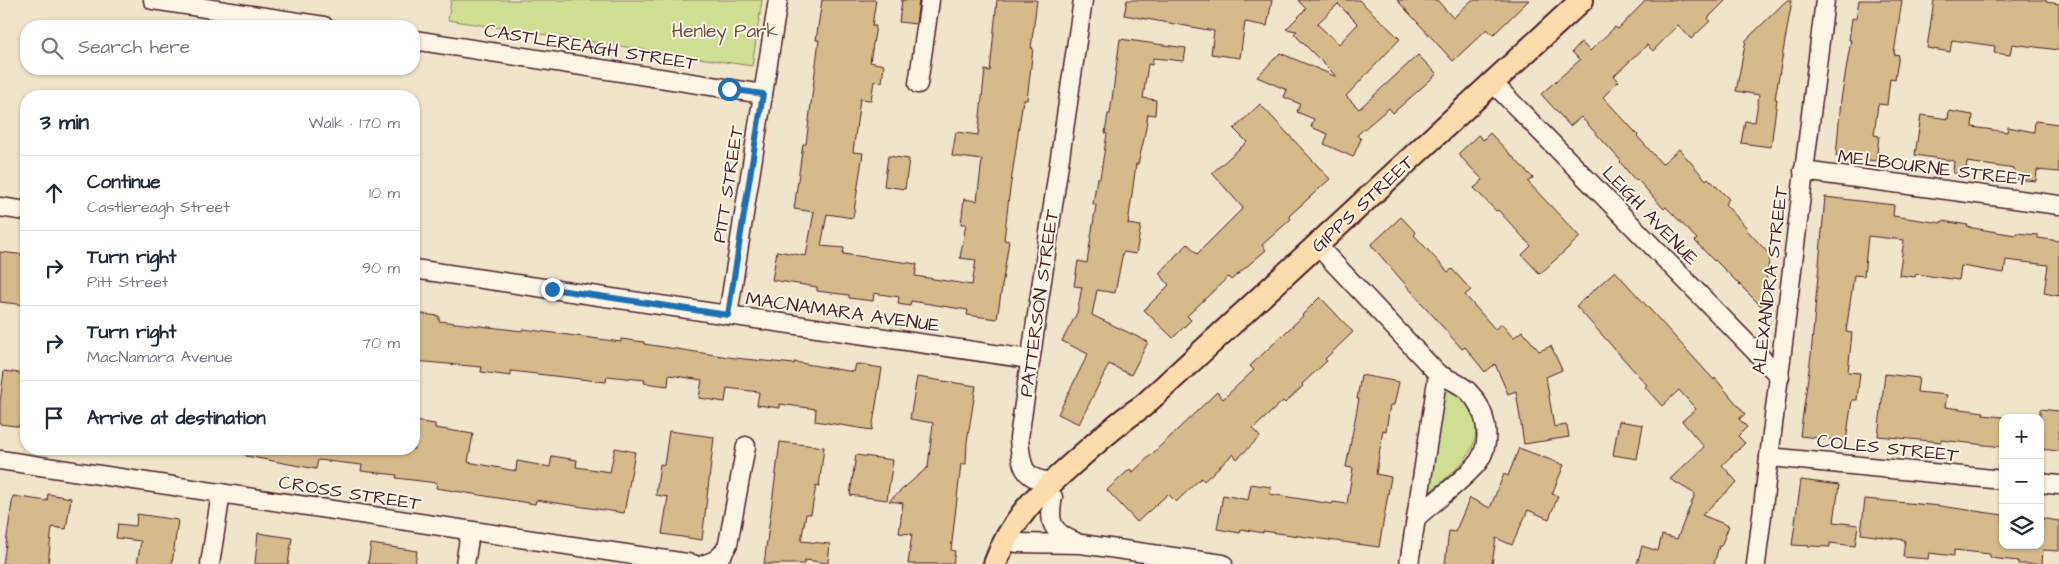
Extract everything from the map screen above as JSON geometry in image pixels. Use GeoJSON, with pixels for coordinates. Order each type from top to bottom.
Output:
{"type":"FeatureCollection","features":[{"type":"Feature","properties":{"kind":"main road","name":"GIPPS STREET"},"geometry":{"type":"LineString","coordinates":[[1053,489],[1128,426],[1143,406],[1582,0]]}},
{"type":"Feature","properties":{"kind":"main road"},"geometry":{"type":"LineString","coordinates":[[1007,564],[1016,543],[1027,525],[1053,489]]}},
{"type":"Feature","properties":{"kind":"main road"},"geometry":{"type":"LineString","coordinates":[[995,564],[1004,540],[1018,517],[1053,489]]}},
{"type":"Feature","properties":{"kind":"street"},"geometry":{"type":"LineString","coordinates":[[153,0],[285,20]]}},
{"type":"Feature","properties":{"kind":"street","name":"PITT STREET"},"geometry":{"type":"LineString","coordinates":[[728,315],[778,0]]}},
{"type":"Feature","properties":{"kind":"street"},"geometry":{"type":"LineString","coordinates":[[918,84],[930,0]]}},
{"type":"Feature","properties":{"kind":"street","name":"PATTERSON STREET"},"geometry":{"type":"LineString","coordinates":[[1053,489],[1033,479],[1027,473],[1022,465],[1018,438],[1083,0]]}},
{"type":"Feature","properties":{"kind":"street","name":"ALEXANDRA STREET"},"geometry":{"type":"LineString","coordinates":[[1756,564],[1825,0]]}},
{"type":"Feature","properties":{"kind":"street","name":"CASTLEREAGH STREET"},"geometry":{"type":"LineString","coordinates":[[420,41],[763,94]]}},
{"type":"Feature","properties":{"kind":"street","name":"LEIGH AVENUE"},"geometry":{"type":"LineString","coordinates":[[1493,83],[1780,377]]}},
{"type":"Feature","properties":{"kind":"street","name":"MELBOURNE STREET"},"geometry":{"type":"LineString","coordinates":[[1803,171],[2059,205]]}},
{"type":"Feature","properties":{"kind":"street"},"geometry":{"type":"LineString","coordinates":[[0,207],[20,210]]}},
{"type":"Feature","properties":{"kind":"street"},"geometry":{"type":"LineString","coordinates":[[1317,245],[1438,374],[1454,381],[1468,392],[1480,409],[1487,426],[1486,446],[1478,462],[1416,518]]}},
{"type":"Feature","properties":{"kind":"street","name":"MACNAMARA AVENUE"},"geometry":{"type":"LineString","coordinates":[[420,270],[1029,359]]}},
{"type":"Feature","properties":{"kind":"street"},"geometry":{"type":"LineString","coordinates":[[1409,564],[1438,374]]}},
{"type":"Feature","properties":{"kind":"street"},"geometry":{"type":"LineString","coordinates":[[709,563],[723,554],[728,544],[746,446]]}},
{"type":"Feature","properties":{"kind":"street","name":"COLES STREET"},"geometry":{"type":"LineString","coordinates":[[1769,457],[1999,480]]}},
{"type":"Feature","properties":{"kind":"street","name":"CROSS STREET"},"geometry":{"type":"LineString","coordinates":[[0,460],[221,492],[470,533],[693,564]]}},
{"type":"Feature","properties":{"kind":"street"},"geometry":{"type":"LineString","coordinates":[[2044,484],[2059,485]]}},
{"type":"Feature","properties":{"kind":"street"},"geometry":{"type":"LineString","coordinates":[[1053,489],[1050,512],[1051,522],[1064,537],[1081,544]]}},
{"type":"Feature","properties":{"kind":"street"},"geometry":{"type":"LineString","coordinates":[[210,564],[221,492]]}},
{"type":"Feature","properties":{"kind":"street"},"geometry":{"type":"LineString","coordinates":[[465,564],[470,533]]}},
{"type":"Feature","properties":{"kind":"street"},"geometry":{"type":"LineString","coordinates":[[1016,543],[1081,544],[1223,564]]}},
{"type":"Feature","properties":{"kind":"green space","name":"Henley Park"},"geometry":{"type":"Polygon","coordinates":[[[451,0],[762,0],[752,66],[448,20],[451,0]]]}},
{"type":"Feature","properties":{"kind":"green space"},"geometry":{"type":"Polygon","coordinates":[[[1451,383],[1473,411],[1476,433],[1474,444],[1456,469],[1428,492],[1441,386],[1451,383]]]}},
{"type":"Feature","properties":{"kind":"building"},"geometry":{"type":"Polygon","coordinates":[[[822,0],[876,0],[872,26],[876,26],[870,62],[884,65],[882,82],[874,81],[871,100],[860,99],[853,152],[863,153],[853,218],[827,214],[821,246],[844,248],[843,254],[917,264],[915,276],[972,285],[976,260],[960,258],[966,224],[961,224],[964,199],[977,201],[982,160],[952,156],[956,132],[978,135],[985,70],[990,71],[997,0],[1037,0],[1027,100],[1023,100],[1009,196],[1004,240],[1009,241],[997,319],[967,315],[968,310],[911,301],[910,306],[898,304],[899,297],[874,293],[873,301],[849,298],[849,295],[817,291],[817,287],[772,280],[777,251],[806,256],[814,212],[794,209],[803,144],[806,144],[819,40],[816,40],[822,0]]]}},
{"type":"Feature","properties":{"kind":"building"},"geometry":{"type":"Polygon","coordinates":[[[902,0],[919,0],[916,24],[899,22],[902,0]]]}},
{"type":"Feature","properties":{"kind":"building"},"geometry":{"type":"Polygon","coordinates":[[[1127,0],[1272,0],[1267,26],[1245,22],[1240,58],[1211,54],[1214,31],[1124,15],[1127,0]]]}},
{"type":"Feature","properties":{"kind":"building"},"geometry":{"type":"Polygon","coordinates":[[[1298,0],[1359,0],[1400,39],[1346,96],[1359,109],[1418,55],[1437,74],[1393,113],[1389,108],[1357,135],[1361,139],[1353,157],[1324,144],[1328,134],[1311,127],[1314,119],[1297,112],[1300,104],[1284,97],[1287,90],[1257,77],[1280,53],[1337,77],[1294,34],[1297,31],[1286,29],[1306,9],[1298,0]],[[1338,4],[1317,24],[1339,44],[1358,24],[1338,4]]]}},
{"type":"Feature","properties":{"kind":"building"},"geometry":{"type":"Polygon","coordinates":[[[1397,0],[1437,0],[1453,18],[1472,0],[1529,0],[1493,35],[1487,29],[1453,61],[1397,0]]]}},
{"type":"Feature","properties":{"kind":"building"},"geometry":{"type":"Polygon","coordinates":[[[1646,0],[1726,0],[1708,18],[1710,21],[1691,39],[1678,25],[1653,51],[1647,45],[1614,76],[1619,81],[1603,97],[1662,164],[1679,149],[1706,180],[1708,178],[1729,199],[1725,204],[1770,255],[1762,307],[1714,261],[1695,241],[1697,239],[1666,207],[1664,209],[1637,179],[1635,180],[1621,161],[1581,117],[1570,126],[1541,94],[1580,60],[1572,52],[1581,42],[1590,51],[1615,27],[1618,29],[1646,0]]]}},
{"type":"Feature","properties":{"kind":"building"},"geometry":{"type":"Polygon","coordinates":[[[1787,0],[1792,0],[1775,99],[1777,99],[1771,147],[1741,143],[1745,121],[1755,122],[1759,95],[1736,91],[1746,40],[1787,0]]]}},
{"type":"Feature","properties":{"kind":"building"},"geometry":{"type":"Polygon","coordinates":[[[1859,0],[1902,0],[1894,54],[1899,55],[1895,79],[1890,78],[1887,105],[1878,104],[1874,135],[1879,136],[1876,161],[1836,156],[1841,100],[1851,40],[1849,40],[1852,18],[1856,19],[1859,0]]]}},
{"type":"Feature","properties":{"kind":"building"},"geometry":{"type":"Polygon","coordinates":[[[1934,0],[2046,0],[2046,2],[2059,4],[2059,50],[2012,44],[2010,55],[1994,53],[1995,46],[1952,40],[1950,52],[1927,48],[1934,0]]]}},
{"type":"Feature","properties":{"kind":"building"},"geometry":{"type":"Polygon","coordinates":[[[1120,39],[1186,48],[1184,61],[1153,58],[1152,65],[1148,64],[1143,98],[1156,100],[1155,115],[1148,114],[1138,164],[1136,164],[1128,224],[1141,226],[1136,254],[1123,252],[1115,293],[1097,290],[1092,315],[1148,342],[1131,375],[1109,364],[1079,424],[1058,414],[1088,354],[1062,341],[1077,313],[1082,287],[1074,286],[1078,261],[1087,263],[1096,205],[1093,204],[1097,178],[1100,178],[1120,39]]]}},
{"type":"Feature","properties":{"kind":"building"},"geometry":{"type":"Polygon","coordinates":[[[1260,104],[1330,179],[1289,216],[1291,219],[1262,245],[1266,250],[1231,280],[1228,277],[1187,316],[1191,320],[1173,338],[1144,310],[1169,285],[1159,273],[1174,257],[1188,244],[1197,254],[1243,208],[1212,173],[1247,142],[1234,129],[1260,104]]]}},
{"type":"Feature","properties":{"kind":"building"},"geometry":{"type":"Polygon","coordinates":[[[1949,111],[1973,115],[1972,127],[2007,132],[2008,127],[2034,132],[2035,121],[2059,124],[2059,172],[2037,170],[2036,181],[2014,179],[2015,169],[1967,162],[1965,175],[1953,173],[1954,161],[1915,155],[1921,115],[1948,119],[1949,111]]]}},
{"type":"Feature","properties":{"kind":"building"},"geometry":{"type":"Polygon","coordinates":[[[1490,133],[1533,178],[1528,182],[1580,237],[1540,274],[1522,255],[1531,246],[1498,210],[1496,211],[1474,188],[1483,180],[1458,154],[1478,135],[1483,140],[1490,133]]]}},
{"type":"Feature","properties":{"kind":"building"},"geometry":{"type":"Polygon","coordinates":[[[888,156],[909,159],[905,189],[884,186],[888,156]]]}},
{"type":"Feature","properties":{"kind":"building"},"geometry":{"type":"Polygon","coordinates":[[[1825,197],[1894,205],[1893,216],[1968,225],[1967,227],[2015,235],[2016,233],[2038,235],[2038,238],[2059,241],[2059,296],[2044,293],[2048,265],[2006,260],[2004,273],[1961,266],[1959,280],[1916,274],[1915,277],[1899,275],[1904,240],[1868,236],[1864,276],[1854,275],[1846,332],[1852,333],[1848,372],[1860,373],[1857,400],[1852,400],[1846,441],[1800,436],[1811,355],[1825,197]]]}},
{"type":"Feature","properties":{"kind":"building"},"geometry":{"type":"Polygon","coordinates":[[[1401,217],[1416,233],[1414,235],[1448,272],[1452,269],[1471,290],[1465,295],[1495,329],[1502,324],[1513,338],[1522,331],[1539,351],[1551,346],[1562,370],[1546,377],[1554,427],[1567,425],[1569,437],[1524,444],[1516,391],[1508,394],[1495,364],[1485,372],[1465,347],[1462,349],[1371,245],[1401,217]]]}},
{"type":"Feature","properties":{"kind":"building"},"geometry":{"type":"Polygon","coordinates":[[[0,252],[20,254],[20,304],[0,302],[0,252]]]}},
{"type":"Feature","properties":{"kind":"building"},"geometry":{"type":"Polygon","coordinates":[[[1615,271],[1714,380],[1715,378],[1745,414],[1739,419],[1747,427],[1738,436],[1745,443],[1722,465],[1737,482],[1702,515],[1729,526],[1721,546],[1719,546],[1714,564],[1637,564],[1642,546],[1658,551],[1662,535],[1677,539],[1695,494],[1670,479],[1704,447],[1682,421],[1696,409],[1679,390],[1662,406],[1645,387],[1647,385],[1576,306],[1615,271]]]}},
{"type":"Feature","properties":{"kind":"building"},"geometry":{"type":"Polygon","coordinates":[[[1320,297],[1353,332],[1325,359],[1327,361],[1302,384],[1303,386],[1285,403],[1283,401],[1253,429],[1260,437],[1237,459],[1233,454],[1204,481],[1201,478],[1176,502],[1168,494],[1137,522],[1107,490],[1130,469],[1133,472],[1217,392],[1223,399],[1254,370],[1250,366],[1303,316],[1320,297]]]}},
{"type":"Feature","properties":{"kind":"building"},"geometry":{"type":"Polygon","coordinates":[[[420,314],[439,316],[439,321],[522,331],[523,329],[621,342],[621,339],[735,358],[794,364],[794,362],[854,372],[856,364],[882,368],[872,430],[815,421],[816,409],[780,404],[780,408],[757,405],[759,392],[727,388],[725,402],[699,398],[702,380],[669,375],[668,386],[644,383],[645,380],[607,376],[606,382],[511,371],[511,376],[481,372],[482,367],[420,362],[420,314]]]}},
{"type":"Feature","properties":{"kind":"building"},"geometry":{"type":"Polygon","coordinates":[[[4,371],[20,373],[20,426],[0,424],[0,402],[4,371]]]}},
{"type":"Feature","properties":{"kind":"building"},"geometry":{"type":"Polygon","coordinates":[[[1885,374],[1919,378],[1917,392],[1947,395],[1945,407],[1984,412],[1983,415],[1999,417],[1999,447],[1878,436],[1885,374]]]}},
{"type":"Feature","properties":{"kind":"building"},"geometry":{"type":"Polygon","coordinates":[[[1361,375],[1399,382],[1394,405],[1390,405],[1386,431],[1383,430],[1376,474],[1391,477],[1379,547],[1263,531],[1263,533],[1241,529],[1240,533],[1217,529],[1223,495],[1248,500],[1251,484],[1271,487],[1270,494],[1332,504],[1333,502],[1347,504],[1353,468],[1346,467],[1359,399],[1357,399],[1361,375]]]}},
{"type":"Feature","properties":{"kind":"building"},"geometry":{"type":"Polygon","coordinates":[[[917,377],[976,386],[967,442],[966,464],[961,464],[951,550],[955,551],[953,564],[908,564],[912,534],[899,533],[903,503],[889,501],[928,467],[933,423],[910,419],[917,377]]]}},
{"type":"Feature","properties":{"kind":"building"},"geometry":{"type":"Polygon","coordinates":[[[2040,409],[2059,411],[2059,451],[2044,449],[2044,414],[2040,414],[2040,409]]]}},
{"type":"Feature","properties":{"kind":"building"},"geometry":{"type":"Polygon","coordinates":[[[1619,421],[1643,425],[1637,459],[1613,455],[1619,421]]]}},
{"type":"Feature","properties":{"kind":"building"},"geometry":{"type":"Polygon","coordinates":[[[420,422],[435,424],[435,428],[473,434],[468,462],[516,471],[517,461],[550,467],[552,456],[577,460],[576,467],[610,472],[615,448],[635,452],[624,513],[536,500],[535,504],[436,488],[437,483],[396,478],[397,475],[361,471],[362,465],[318,460],[316,469],[246,456],[420,455],[420,422]]]}},
{"type":"Feature","properties":{"kind":"building"},"geometry":{"type":"Polygon","coordinates":[[[669,431],[714,437],[702,540],[662,534],[668,497],[656,495],[660,464],[664,465],[669,431]]]}},
{"type":"Feature","properties":{"kind":"building"},"geometry":{"type":"Polygon","coordinates":[[[780,442],[824,447],[819,487],[816,486],[811,514],[806,514],[801,541],[830,544],[828,563],[805,560],[804,564],[764,564],[780,442]]]}},
{"type":"Feature","properties":{"kind":"building"},"geometry":{"type":"Polygon","coordinates":[[[1519,448],[1564,465],[1552,494],[1558,496],[1549,519],[1528,510],[1512,545],[1496,538],[1492,564],[1445,564],[1449,531],[1455,532],[1470,498],[1490,508],[1504,474],[1508,476],[1519,448]]]}},
{"type":"Feature","properties":{"kind":"building"},"geometry":{"type":"Polygon","coordinates":[[[856,455],[893,460],[887,500],[850,495],[856,455]]]}},
{"type":"Feature","properties":{"kind":"building"},"geometry":{"type":"Polygon","coordinates":[[[1801,480],[1839,485],[1834,522],[1858,525],[1855,546],[1830,543],[1830,547],[1792,545],[1801,480]]]}},
{"type":"Feature","properties":{"kind":"building"},"geometry":{"type":"Polygon","coordinates":[[[48,494],[71,498],[66,529],[52,527],[48,564],[3,564],[13,496],[47,501],[48,494]]]}},
{"type":"Feature","properties":{"kind":"building"},"geometry":{"type":"Polygon","coordinates":[[[1865,499],[1940,506],[1999,514],[1999,549],[2044,549],[2044,519],[2059,521],[2059,551],[2043,550],[2042,564],[2018,564],[2018,561],[1990,558],[1990,554],[1954,550],[1954,556],[1929,553],[1928,559],[1903,557],[1905,540],[1861,534],[1865,499]]]}},
{"type":"Feature","properties":{"kind":"building"},"geometry":{"type":"Polygon","coordinates":[[[137,514],[178,520],[172,564],[137,564],[141,541],[116,538],[118,524],[136,526],[137,514]]]}},
{"type":"Feature","properties":{"kind":"building"},"geometry":{"type":"Polygon","coordinates":[[[258,533],[292,538],[288,564],[255,564],[258,533]]]}},
{"type":"Feature","properties":{"kind":"building"},"geometry":{"type":"Polygon","coordinates":[[[371,544],[417,551],[415,564],[368,564],[371,544]]]}},
{"type":"Feature","properties":{"kind":"route"},"geometry":{"type":"LineString","coordinates":[[552,289],[728,315],[763,94],[729,89]]}}]}
